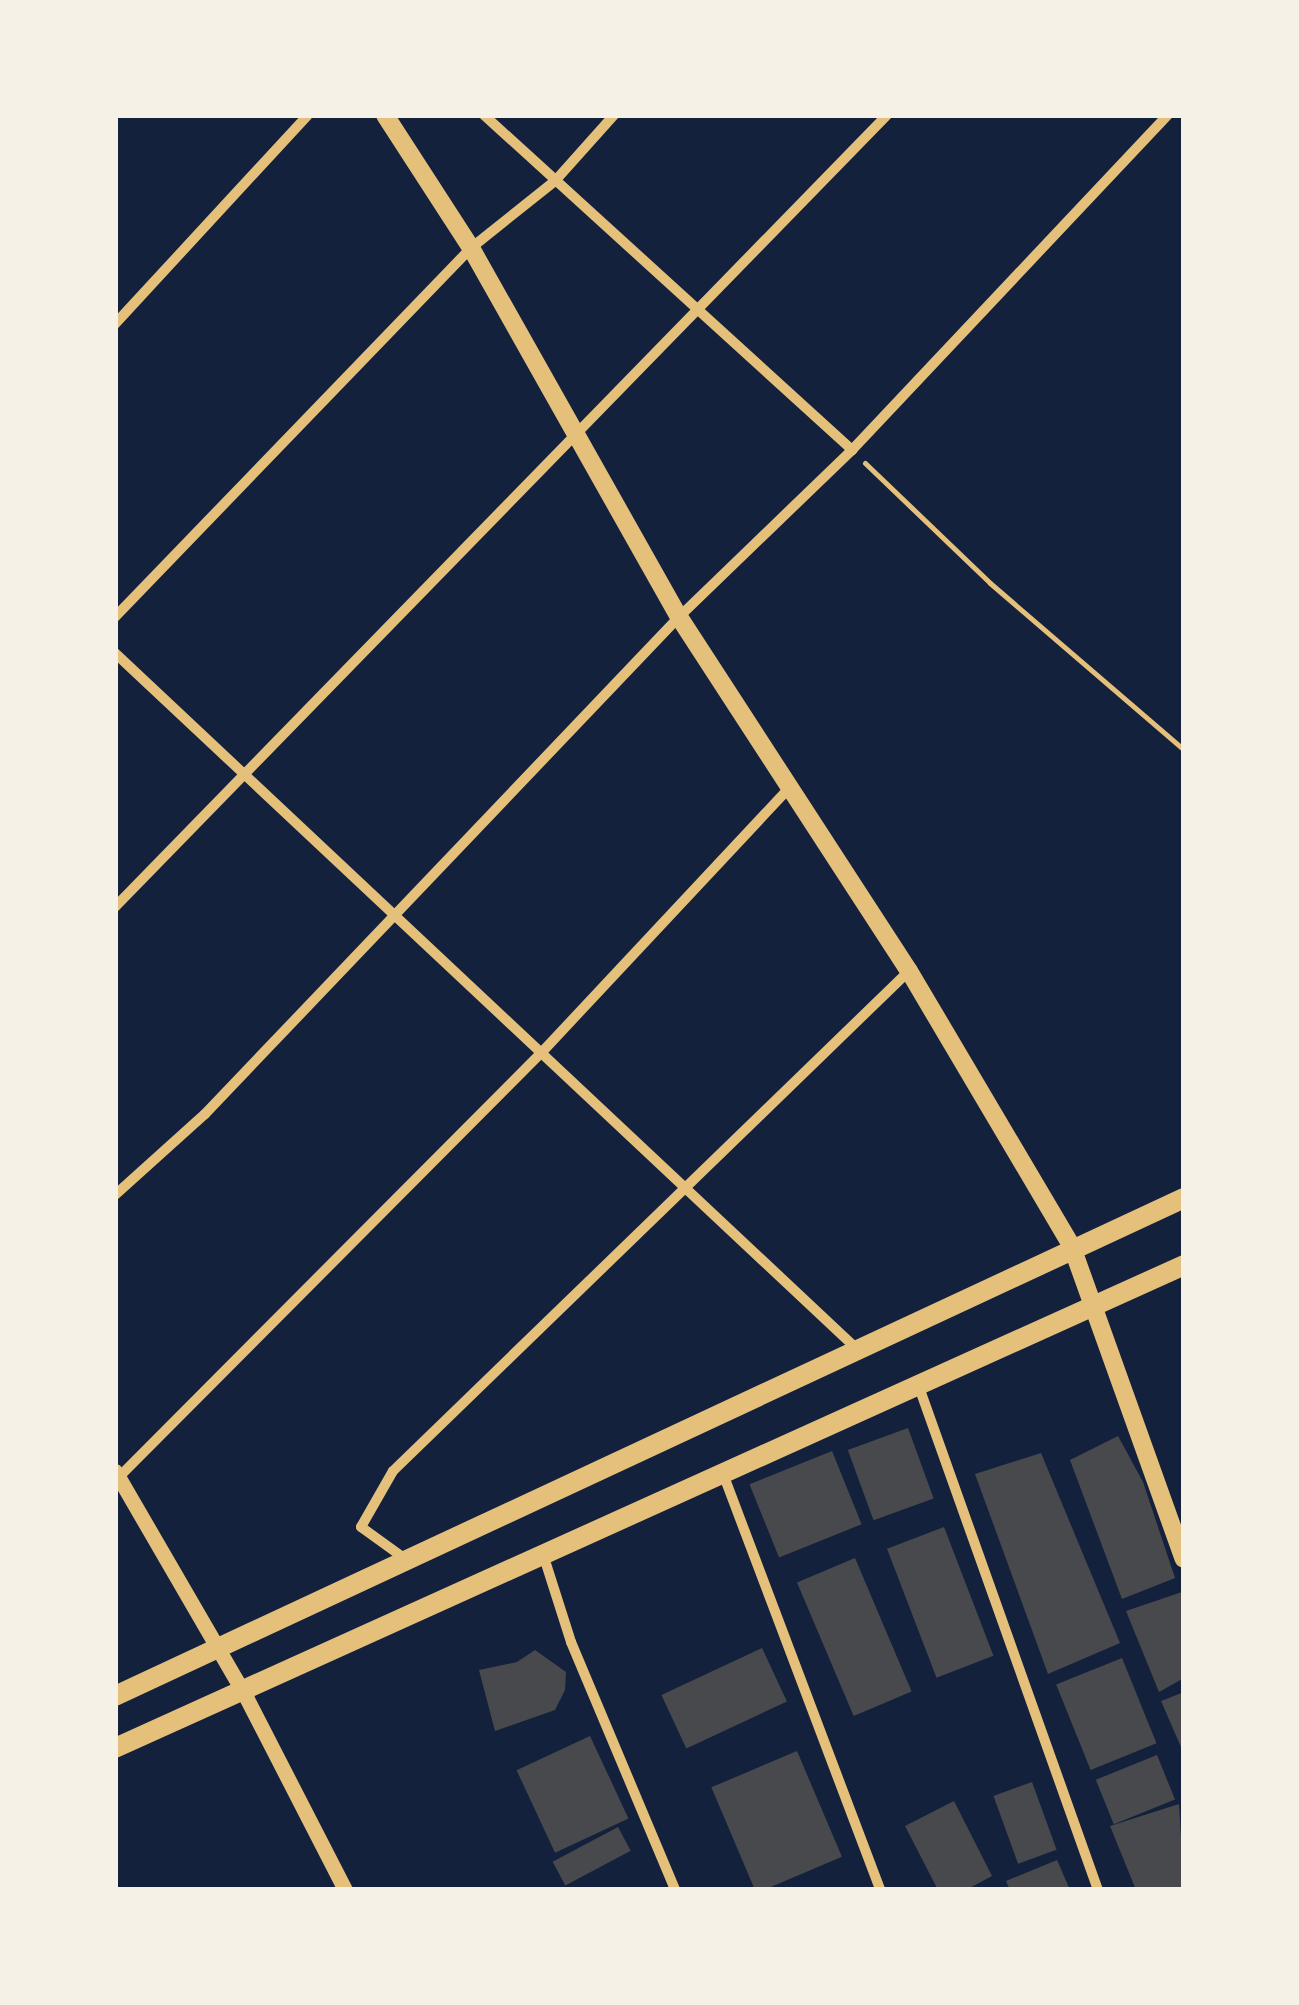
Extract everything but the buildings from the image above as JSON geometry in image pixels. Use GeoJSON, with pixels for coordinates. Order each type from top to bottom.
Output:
{"type":"FeatureCollection","features":[{"type":"Feature","properties":{"kind":"main road"},"geometry":{"type":"LineString","coordinates":[[385,115],[471,248],[678,616],[910,971],[1072,1248],[1090,1310],[1184,1560]]}},
{"type":"Feature","properties":{"kind":"main road"},"geometry":{"type":"LineString","coordinates":[[115,1696],[404,1558],[1184,1198]]}},
{"type":"Feature","properties":{"kind":"main road"},"geometry":{"type":"LineString","coordinates":[[115,1748],[542,1551],[1184,1266]]}},
{"type":"Feature","properties":{"kind":"street"},"geometry":{"type":"LineString","coordinates":[[115,324],[308,115]]}},
{"type":"Feature","properties":{"kind":"street"},"geometry":{"type":"LineString","coordinates":[[484,115],[852,450]]}},
{"type":"Feature","properties":{"kind":"street"},"geometry":{"type":"LineString","coordinates":[[115,616],[471,248],[554,181],[614,115]]}},
{"type":"Feature","properties":{"kind":"street"},"geometry":{"type":"LineString","coordinates":[[115,907],[249,775],[887,115]]}},
{"type":"Feature","properties":{"kind":"street"},"geometry":{"type":"LineString","coordinates":[[115,1195],[205,1114],[678,616],[852,450],[1168,115]]}},
{"type":"Feature","properties":{"kind":"street"},"geometry":{"type":"LineString","coordinates":[[115,654],[684,1182],[856,1348]]}},
{"type":"Feature","properties":{"kind":"street"},"geometry":{"type":"LineString","coordinates":[[346,1890],[247,1699],[117,1474],[543,1051],[788,789]]}},
{"type":"Feature","properties":{"kind":"street"},"geometry":{"type":"LineString","coordinates":[[404,1558],[361,1527],[392,1470],[684,1182],[910,971]]}},
{"type":"Feature","properties":{"kind":"street"},"geometry":{"type":"LineString","coordinates":[[919,1386],[1098,1890]]}},
{"type":"Feature","properties":{"kind":"street"},"geometry":{"type":"LineString","coordinates":[[722,1471],[880,1890]]}},
{"type":"Feature","properties":{"kind":"street"},"geometry":{"type":"LineString","coordinates":[[542,1551],[572,1642],[675,1890]]}},
{"type":"Feature","properties":{"kind":"path"},"geometry":{"type":"LineString","coordinates":[[852,450],[990,583],[1184,750]]}}]}
